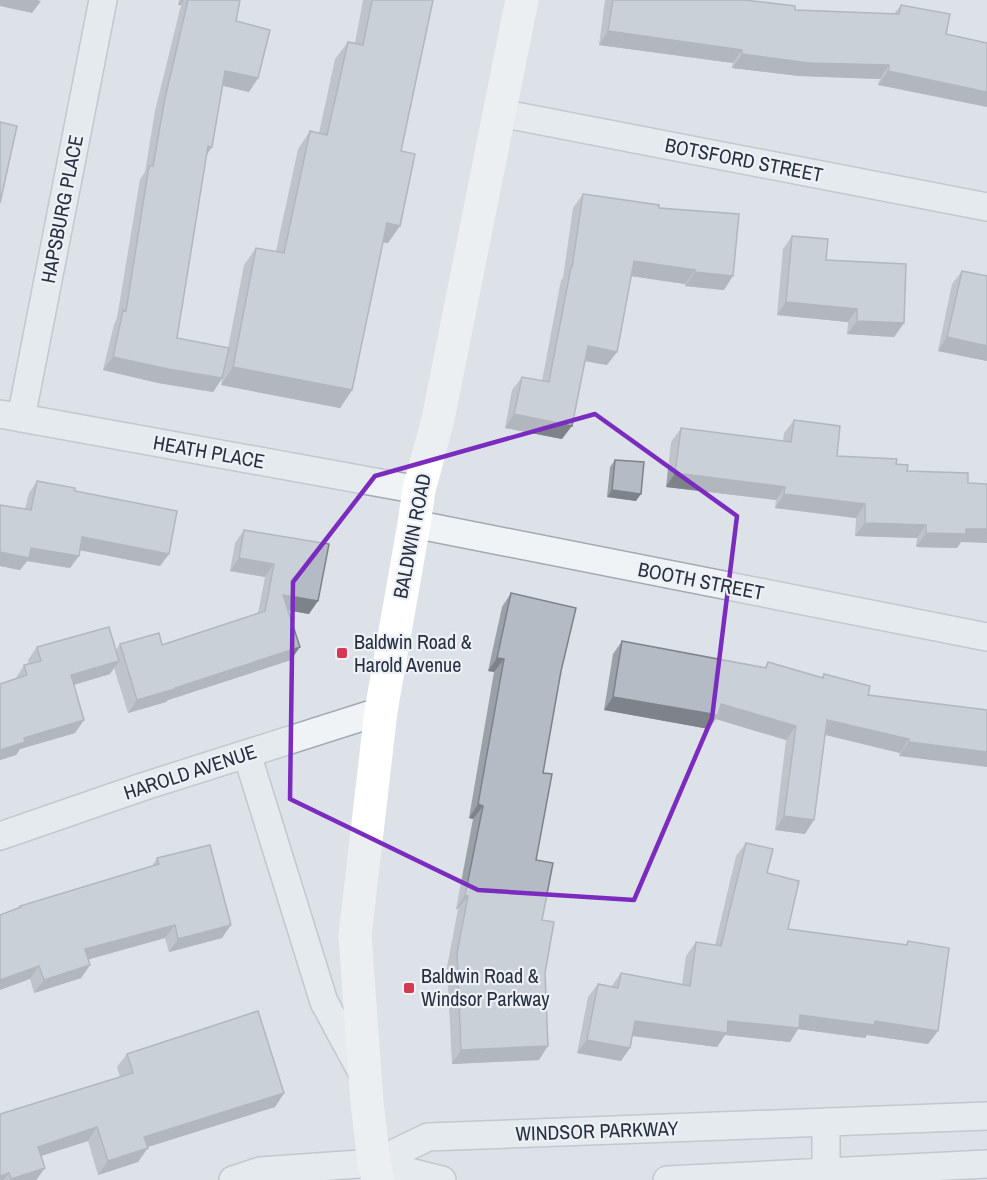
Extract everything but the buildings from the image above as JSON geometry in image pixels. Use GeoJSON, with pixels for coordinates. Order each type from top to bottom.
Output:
{"type":"FeatureCollection","features":[{"type":"Feature","properties":{"kind":"main road","name":"BALDWIN ROAD"},"geometry":{"type":"LineString","coordinates":[[376,1172],[355,936],[381,711],[419,490],[438,419],[522,0]]}},
{"type":"Feature","properties":{"kind":"street","name":"HAPSBURG PLACE"},"geometry":{"type":"LineString","coordinates":[[10,416],[104,0]]}},
{"type":"Feature","properties":{"kind":"street","name":"BOTSFORD STREET"},"geometry":{"type":"LineString","coordinates":[[500,113],[987,207]]}},
{"type":"Feature","properties":{"kind":"street","name":"HEATH PLACE"},"geometry":{"type":"LineString","coordinates":[[10,416],[419,490]]}},
{"type":"Feature","properties":{"kind":"street","name":"BOOTH STREET"},"geometry":{"type":"LineString","coordinates":[[414,524],[987,637]]}},
{"type":"Feature","properties":{"kind":"street","name":"HAROLD AVENUE"},"geometry":{"type":"LineString","coordinates":[[0,836],[381,711]]}},
{"type":"Feature","properties":{"kind":"street","name":"BALDWIN ROAD"},"geometry":{"type":"LineString","coordinates":[[247,754],[324,1002],[366,1079]]}},
{"type":"Feature","properties":{"kind":"street","name":"WINDSOR PARKWAY"},"geometry":{"type":"LineString","coordinates":[[376,1172],[428,1137],[987,1116]]}},
{"type":"Feature","properties":{"kind":"street"},"geometry":{"type":"LineString","coordinates":[[826,1122],[826,1172]]}},
{"type":"Feature","properties":{"kind":"street"},"geometry":{"type":"LineString","coordinates":[[667,1180],[987,1164]]}},
{"type":"Feature","properties":{"kind":"street","name":"WINDSOR PARKWAY"},"geometry":{"type":"LineString","coordinates":[[233,1180],[260,1171],[376,1172],[442,1180]]}},
{"type":"Feature","properties":{"kind":"highlighted area"},"geometry":{"type":"Polygon","coordinates":[[[595,414],[737,516],[712,718],[634,900],[478,890],[290,799],[293,582],[375,476],[595,414]]]}},
{"type":"Feature","properties":{"kind":"place","name":"Baldwin Road & Harold Avenue"},"geometry":{"type":"Point","coordinates":[342,653]}},
{"type":"Feature","properties":{"kind":"place","name":"Baldwin Road & Windsor Parkway"},"geometry":{"type":"Point","coordinates":[409,988]}}]}
